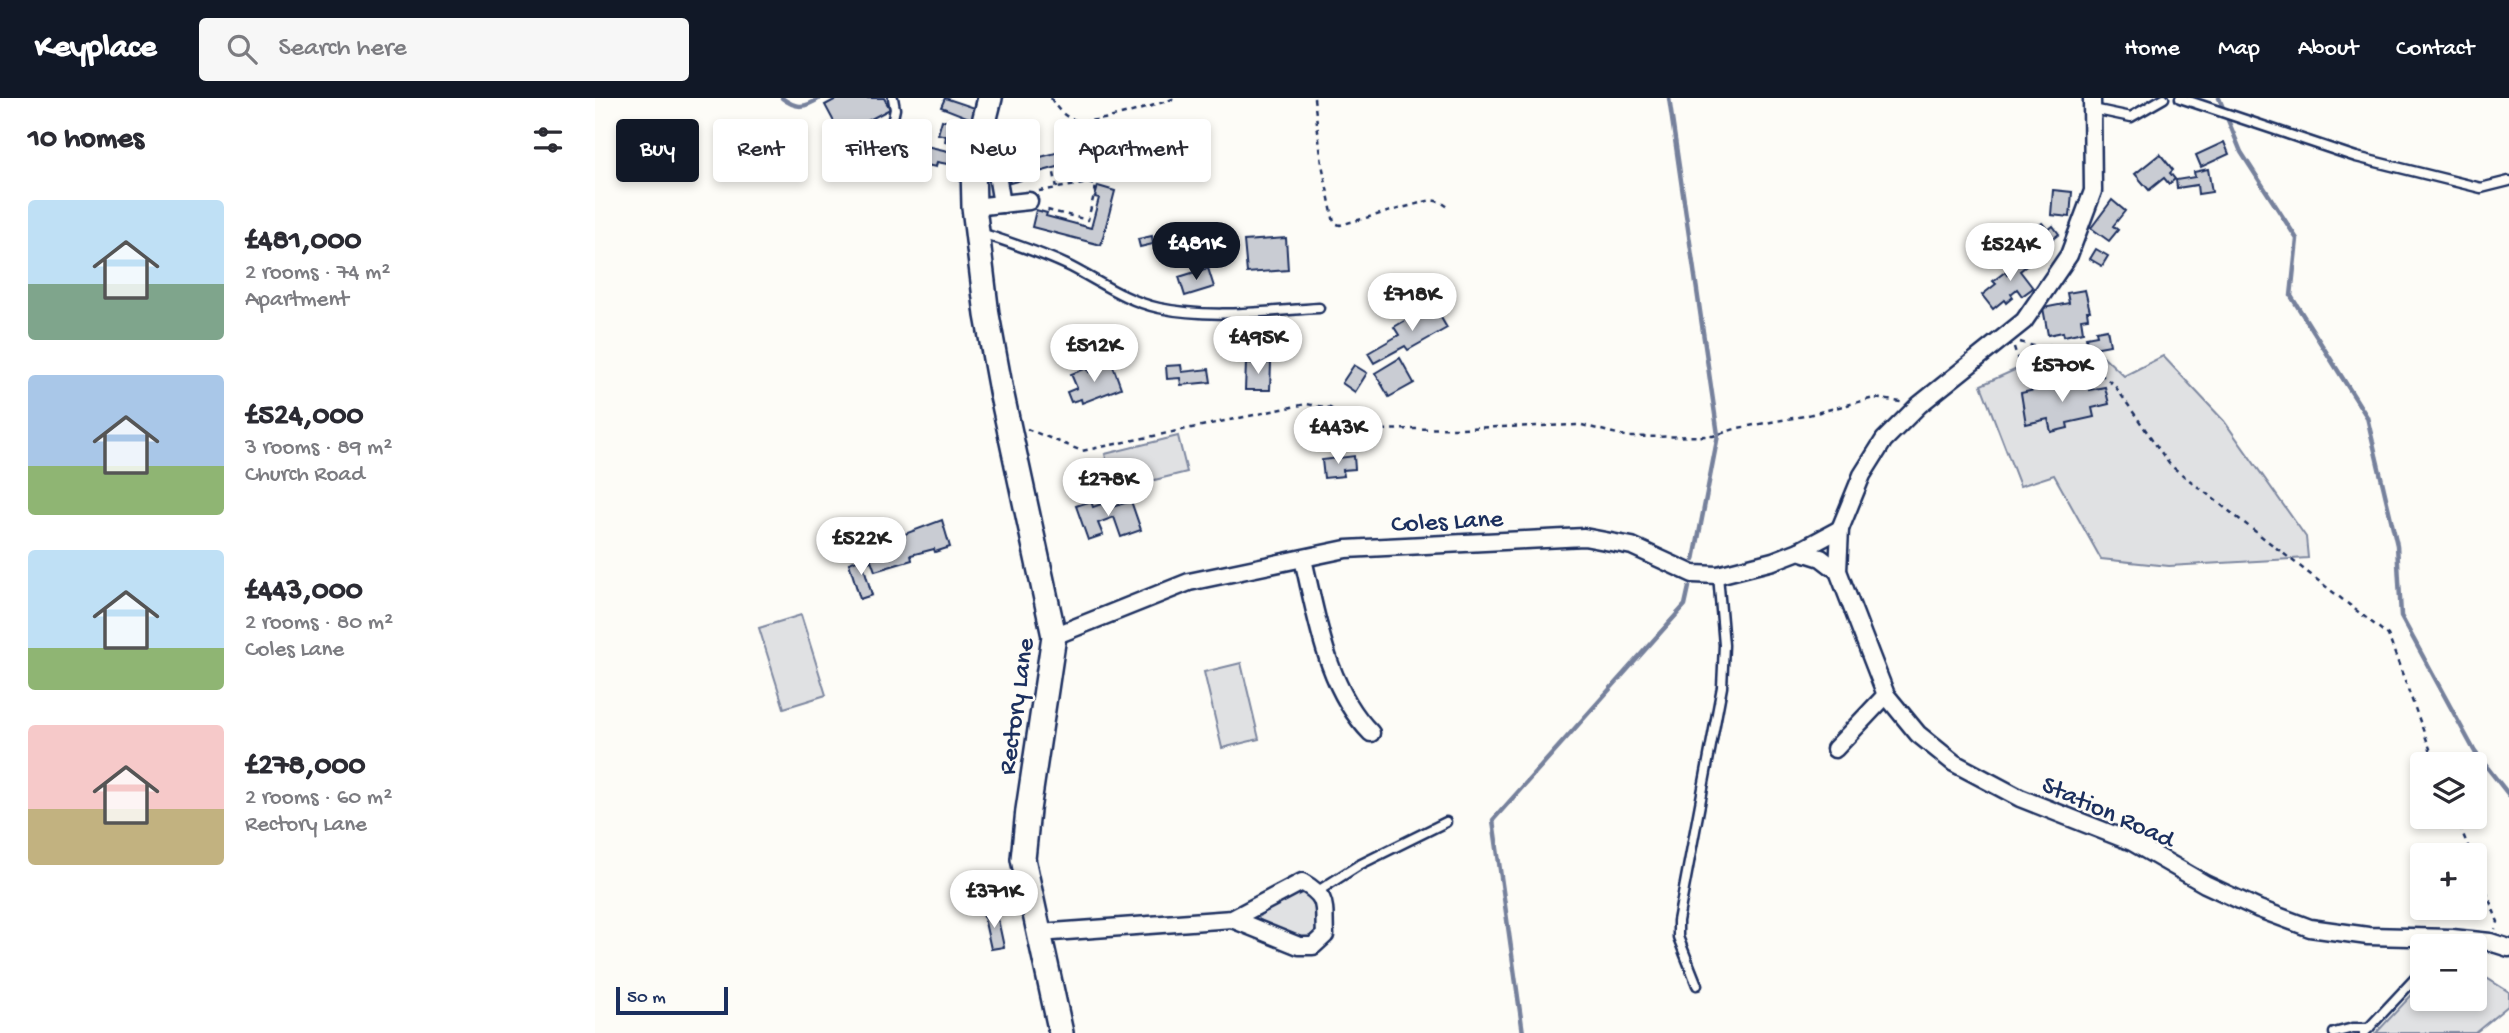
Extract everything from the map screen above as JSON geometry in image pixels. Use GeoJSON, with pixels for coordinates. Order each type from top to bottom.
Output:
{"type":"FeatureCollection","features":[{"type":"Feature","properties":{"kind":"street","name":"Rectory Lane"},"geometry":{"type":"LineString","coordinates":[[990,98],[974,166],[974,207],[987,315],[1054,636],[1023,859],[1061,1033]]}},
{"type":"Feature","properties":{"kind":"street"},"geometry":{"type":"LineString","coordinates":[[1840,528],[1863,475],[1884,440],[1919,405],[2024,321],[2069,255],[2093,191],[2093,103]]}},
{"type":"Feature","properties":{"kind":"street"},"geometry":{"type":"LineString","coordinates":[[1009,182],[1024,202],[1020,219]]}},
{"type":"Feature","properties":{"kind":"street"},"geometry":{"type":"LineString","coordinates":[[974,207],[1024,202]]}},
{"type":"Feature","properties":{"kind":"street","name":"Coles Lane"},"geometry":{"type":"LineString","coordinates":[[1054,636],[1189,582],[1346,549],[1584,537],[1632,546],[1693,574],[1718,575],[1773,561],[1799,551],[1840,528]]}},
{"type":"Feature","properties":{"kind":"street","name":"Station Road"},"geometry":{"type":"LineString","coordinates":[[1840,528],[1838,571],[1886,695],[1918,734],[1954,763],[2020,798],[2132,842],[2205,884],[2259,909],[2310,928],[2410,939]]}},
{"type":"Feature","properties":{"kind":"street"},"geometry":{"type":"LineString","coordinates":[[1799,551],[1821,558],[1838,571]]}},
{"type":"Feature","properties":{"kind":"street"},"geometry":{"type":"LineString","coordinates":[[1303,559],[1321,634],[1342,694],[1371,733]]}},
{"type":"Feature","properties":{"kind":"street"},"geometry":{"type":"LineString","coordinates":[[1835,749],[1886,695]]}},
{"type":"Feature","properties":{"kind":"street"},"geometry":{"type":"LineString","coordinates":[[1039,933],[1232,919],[1302,882],[1318,891],[1323,900],[1325,935],[1313,946],[1299,947],[1232,919]]}},
{"type":"Feature","properties":{"kind":"street","name":"Station Road"},"geometry":{"type":"LineString","coordinates":[[2490,942],[2509,948]]}},
{"type":"Feature","properties":{"kind":"lane"},"geometry":{"type":"LineString","coordinates":[[893,98],[893,119]]}},
{"type":"Feature","properties":{"kind":"lane"},"geometry":{"type":"LineString","coordinates":[[2093,103],[2131,117],[2164,98]]}},
{"type":"Feature","properties":{"kind":"lane"},"geometry":{"type":"LineString","coordinates":[[2180,98],[2368,160],[2481,188],[2509,181]]}},
{"type":"Feature","properties":{"kind":"lane"},"geometry":{"type":"LineString","coordinates":[[978,232],[1019,245],[1070,267],[1113,291],[1157,307],[1200,314],[1319,308]]}},
{"type":"Feature","properties":{"kind":"lane"},"geometry":{"type":"LineString","coordinates":[[1697,985],[1678,937],[1678,921],[1722,687],[1724,645],[1718,575]]}},
{"type":"Feature","properties":{"kind":"lane"},"geometry":{"type":"LineString","coordinates":[[1318,891],[1359,865],[1446,822]]}},
{"type":"Feature","properties":{"kind":"lane"},"geometry":{"type":"LineString","coordinates":[[2334,1033],[2353,1028],[2367,1030],[2410,984]]}},
{"type":"Feature","properties":{"kind":"path"},"geometry":{"type":"LineString","coordinates":[[1051,98],[1065,116],[1077,121],[1090,121],[1136,111],[1176,98]]}},
{"type":"Feature","properties":{"kind":"path"},"geometry":{"type":"LineString","coordinates":[[1314,98],[1322,164],[1334,223],[1340,225],[1431,200],[1448,207]]}},
{"type":"Feature","properties":{"kind":"path"},"geometry":{"type":"LineString","coordinates":[[1058,188],[1054,173],[1085,165],[1089,183]]}},
{"type":"Feature","properties":{"kind":"path"},"geometry":{"type":"LineString","coordinates":[[1089,183],[1096,186],[1088,220],[1024,202],[1058,188],[1089,183]]}},
{"type":"Feature","properties":{"kind":"path"},"geometry":{"type":"LineString","coordinates":[[2009,333],[2021,370],[2035,390]]}},
{"type":"Feature","properties":{"kind":"path"},"geometry":{"type":"LineString","coordinates":[[2009,333],[2020,341],[2040,348],[2050,345],[2058,352],[2086,362],[2115,386],[2170,465],[2388,635],[2431,752]]}},
{"type":"Feature","properties":{"kind":"path"},"geometry":{"type":"LineString","coordinates":[[1008,422],[1082,451],[1306,404],[1330,408],[1354,423],[1374,430],[1583,425],[1629,437],[1712,436],[1874,398],[1919,405]]}},
{"type":"Feature","properties":{"kind":"path"},"geometry":{"type":"LineString","coordinates":[[2487,894],[2498,922],[2490,942]]}},
{"type":"Feature","properties":{"kind":"shaded area"},"geometry":{"type":"Polygon","coordinates":[[[2100,353],[2124,376],[2163,356],[2224,421],[2306,537],[2308,558],[2169,566],[2101,559],[2054,475],[2020,486],[1981,385],[2028,364],[2100,353]]]}},
{"type":"Feature","properties":{"kind":"shaded area"},"geometry":{"type":"Polygon","coordinates":[[[1178,436],[1187,472],[1114,490],[1105,454],[1178,436]]]}},
{"type":"Feature","properties":{"kind":"shaded area"},"geometry":{"type":"Polygon","coordinates":[[[801,615],[826,695],[784,708],[759,628],[801,615]]]}},
{"type":"Feature","properties":{"kind":"shaded area"},"geometry":{"type":"Polygon","coordinates":[[[1241,663],[1259,739],[1222,748],[1204,672],[1241,663]]]}},
{"type":"Feature","properties":{"kind":"shaded area"},"geometry":{"type":"Polygon","coordinates":[[[1304,890],[1309,892],[1318,907],[1317,929],[1308,939],[1299,940],[1258,919],[1271,905],[1304,890]]]}},
{"type":"Feature","properties":{"kind":"shaded area"},"geometry":{"type":"Polygon","coordinates":[[[2487,979],[2509,992],[2509,1005],[2475,1033],[2376,1033],[2410,997],[2410,1011],[2487,1011],[2487,979]]]}},
{"type":"Feature","properties":{"kind":"building"},"geometry":{"type":"Polygon","coordinates":[[[838,98],[884,98],[890,109],[871,119],[832,119],[825,105],[838,98]]]}},
{"type":"Feature","properties":{"kind":"building"},"geometry":{"type":"Polygon","coordinates":[[[945,98],[978,109],[974,119],[971,119],[941,107],[945,98]]]}},
{"type":"Feature","properties":{"kind":"building"},"geometry":{"type":"Polygon","coordinates":[[[942,120],[946,121],[946,136],[938,134],[942,120]]]}},
{"type":"Feature","properties":{"kind":"building"},"geometry":{"type":"Polygon","coordinates":[[[2224,142],[2229,154],[2201,167],[2196,155],[2224,142]]]}},
{"type":"Feature","properties":{"kind":"building"},"geometry":{"type":"Polygon","coordinates":[[[932,147],[946,151],[946,164],[937,162],[936,167],[932,166],[932,147]]]}},
{"type":"Feature","properties":{"kind":"building"},"geometry":{"type":"Polygon","coordinates":[[[1054,153],[1054,168],[1040,172],[1040,157],[1054,153]]]}},
{"type":"Feature","properties":{"kind":"building"},"geometry":{"type":"Polygon","coordinates":[[[2160,154],[2173,170],[2170,173],[2175,179],[2169,184],[2164,178],[2149,190],[2135,174],[2160,154]]]}},
{"type":"Feature","properties":{"kind":"building"},"geometry":{"type":"Polygon","coordinates":[[[2208,169],[2212,192],[2198,194],[2197,185],[2177,188],[2176,180],[2195,177],[2194,172],[2208,169]]]}},
{"type":"Feature","properties":{"kind":"building"},"geometry":{"type":"Polygon","coordinates":[[[1098,186],[1115,191],[1101,245],[1032,227],[1036,210],[1047,213],[1046,216],[1091,228],[1099,198],[1095,197],[1098,186]]]}},
{"type":"Feature","properties":{"kind":"building"},"geometry":{"type":"Polygon","coordinates":[[[2053,190],[2072,192],[2070,217],[2051,215],[2053,190]]]}},
{"type":"Feature","properties":{"kind":"building"},"geometry":{"type":"Polygon","coordinates":[[[2112,200],[2125,211],[2113,226],[2118,230],[2109,241],[2091,228],[2112,200]]]}},
{"type":"Feature","properties":{"kind":"building"},"geometry":{"type":"Polygon","coordinates":[[[2042,223],[2048,230],[2053,226],[2059,234],[2037,251],[2025,235],[2042,223]]]}},
{"type":"Feature","properties":{"kind":"building"},"geometry":{"type":"Polygon","coordinates":[[[1152,236],[1153,244],[1140,247],[1138,239],[1152,236]]]}},
{"type":"Feature","properties":{"kind":"building"},"geometry":{"type":"Polygon","coordinates":[[[1286,238],[1288,270],[1247,273],[1244,241],[1286,238]]]}},
{"type":"Feature","properties":{"kind":"building"},"geometry":{"type":"Polygon","coordinates":[[[2096,249],[2108,256],[2102,266],[2090,259],[2096,249]]]}},
{"type":"Feature","properties":{"kind":"building"},"geometry":{"type":"Polygon","coordinates":[[[2033,250],[2039,256],[2020,271],[2033,288],[2022,296],[2017,289],[2006,303],[2004,300],[1993,309],[1982,295],[1996,284],[1993,281],[2005,272],[2007,275],[2011,272],[2009,270],[2033,250]]]}},
{"type":"Feature","properties":{"kind":"building"},"geometry":{"type":"Polygon","coordinates":[[[1208,268],[1214,287],[1185,296],[1179,277],[1208,268]]]}},
{"type":"Feature","properties":{"kind":"building"},"geometry":{"type":"Polygon","coordinates":[[[2085,290],[2090,311],[2087,311],[2088,318],[2081,319],[2083,332],[2064,336],[2063,332],[2048,335],[2043,308],[2069,303],[2067,293],[2085,290]]]}},
{"type":"Feature","properties":{"kind":"building"},"geometry":{"type":"Polygon","coordinates":[[[1433,304],[1447,328],[1408,350],[1405,346],[1374,363],[1368,353],[1399,335],[1394,327],[1433,304]]]}},
{"type":"Feature","properties":{"kind":"building"},"geometry":{"type":"Polygon","coordinates":[[[2107,329],[2110,345],[2088,349],[2086,337],[2107,329]]]}},
{"type":"Feature","properties":{"kind":"building"},"geometry":{"type":"Polygon","coordinates":[[[1400,358],[1414,383],[1389,397],[1375,373],[1400,358]]]}},
{"type":"Feature","properties":{"kind":"building"},"geometry":{"type":"Polygon","coordinates":[[[1112,363],[1121,388],[1082,403],[1081,399],[1071,402],[1067,392],[1077,388],[1071,374],[1087,368],[1089,372],[1112,363]]]}},
{"type":"Feature","properties":{"kind":"building"},"geometry":{"type":"Polygon","coordinates":[[[1246,363],[1271,363],[1270,390],[1245,390],[1246,363]]]}},
{"type":"Feature","properties":{"kind":"building"},"geometry":{"type":"Polygon","coordinates":[[[1181,365],[1182,372],[1209,369],[1211,382],[1181,385],[1180,378],[1167,379],[1166,366],[1181,365]]]}},
{"type":"Feature","properties":{"kind":"building"},"geometry":{"type":"Polygon","coordinates":[[[1354,365],[1367,373],[1355,392],[1342,383],[1354,365]]]}},
{"type":"Feature","properties":{"kind":"building"},"geometry":{"type":"Polygon","coordinates":[[[2055,380],[2056,388],[2087,381],[2089,390],[2105,387],[2109,404],[2092,408],[2094,417],[2067,423],[2068,428],[2051,432],[2048,419],[2026,424],[2021,393],[2039,389],[2038,384],[2055,380]]]}},
{"type":"Feature","properties":{"kind":"building"},"geometry":{"type":"Polygon","coordinates":[[[1354,456],[1355,469],[1343,470],[1344,476],[1324,478],[1322,460],[1354,456]]]}},
{"type":"Feature","properties":{"kind":"building"},"geometry":{"type":"Polygon","coordinates":[[[1091,501],[1093,507],[1110,501],[1112,507],[1131,501],[1141,530],[1121,537],[1114,517],[1098,523],[1103,535],[1088,540],[1076,506],[1091,501]]]}},
{"type":"Feature","properties":{"kind":"building"},"geometry":{"type":"Polygon","coordinates":[[[942,520],[950,547],[911,555],[912,560],[875,571],[870,557],[889,551],[886,541],[942,520]]]}},
{"type":"Feature","properties":{"kind":"building"},"geometry":{"type":"Polygon","coordinates":[[[869,555],[871,561],[863,564],[872,595],[860,599],[849,563],[869,555]]]}},
{"type":"Feature","properties":{"kind":"building"},"geometry":{"type":"Polygon","coordinates":[[[991,882],[995,906],[983,908],[979,885],[991,882]]]}},
{"type":"Feature","properties":{"kind":"building"},"geometry":{"type":"Polygon","coordinates":[[[996,910],[1004,947],[991,949],[983,913],[996,910]]]}},
{"type":"Feature","properties":{"kind":"waterway"},"geometry":{"type":"LineString","coordinates":[[782,98],[801,106],[820,98]]}},
{"type":"Feature","properties":{"kind":"waterway"},"geometry":{"type":"LineString","coordinates":[[1669,98],[1718,435],[1694,560]]}},
{"type":"Feature","properties":{"kind":"waterway"},"geometry":{"type":"LineString","coordinates":[[2219,98],[2241,152],[2297,239],[2291,296],[2367,417],[2397,545],[2401,616],[2475,752],[2509,795]]}},
{"type":"Feature","properties":{"kind":"waterway"},"geometry":{"type":"LineString","coordinates":[[1523,1033],[1493,820],[1685,605],[1689,587]]}}]}
